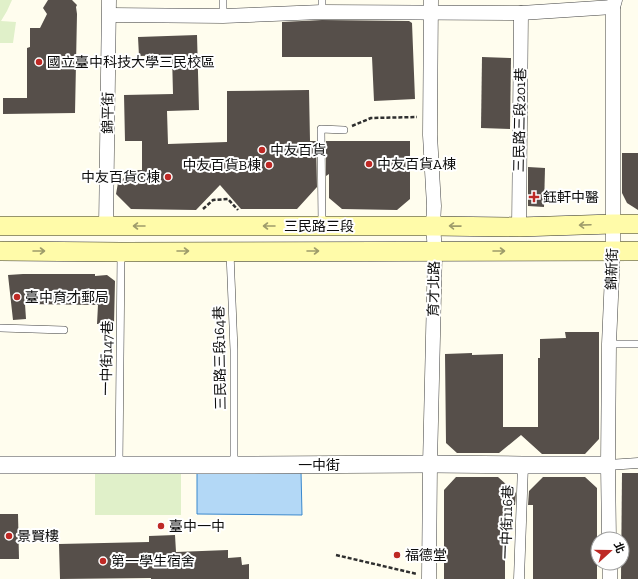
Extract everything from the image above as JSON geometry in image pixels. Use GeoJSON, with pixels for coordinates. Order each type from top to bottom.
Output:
{"type":"FeatureCollection","features":[{"type":"Feature","properties":{"kind":"main road","name":"三民路三段"},"geometry":{"type":"LineString","coordinates":[[0,226],[519,227],[638,224]]}},
{"type":"Feature","properties":{"kind":"main road","name":"三民路三段"},"geometry":{"type":"LineString","coordinates":[[0,251],[638,251]]}},
{"type":"Feature","properties":{"kind":"street","name":"錦平街"},"geometry":{"type":"LineString","coordinates":[[106,226],[109,0]]}},
{"type":"Feature","properties":{"kind":"street"},"geometry":{"type":"LineString","coordinates":[[110,15],[223,16],[322,6],[431,6],[521,13],[614,4]]}},
{"type":"Feature","properties":{"kind":"street","name":"錦新街"},"geometry":{"type":"LineString","coordinates":[[609,531],[609,344],[613,251],[614,4]]}},
{"type":"Feature","properties":{"kind":"street","name":"育才北路"},"geometry":{"type":"LineString","coordinates":[[429,578],[435,251],[430,134],[431,6]]}},
{"type":"Feature","properties":{"kind":"street","name":"三民路三段201巷"},"geometry":{"type":"LineString","coordinates":[[519,227],[521,13]]}},
{"type":"Feature","properties":{"kind":"street","name":"一中街"},"geometry":{"type":"LineString","coordinates":[[0,465],[608,465],[638,463]]}},
{"type":"Feature","properties":{"kind":"street","name":"一中街116巷"},"geometry":{"type":"LineString","coordinates":[[519,579],[523,465]]}},
{"type":"Feature","properties":{"kind":"lane"},"geometry":{"type":"LineString","coordinates":[[223,0],[223,16]]}},
{"type":"Feature","properties":{"kind":"lane"},"geometry":{"type":"LineString","coordinates":[[322,226],[321,130],[344,130]]}},
{"type":"Feature","properties":{"kind":"lane","name":"三民路三段164巷"},"geometry":{"type":"LineString","coordinates":[[230,251],[234,350],[234,465]]}},
{"type":"Feature","properties":{"kind":"lane","name":"一中街147巷"},"geometry":{"type":"LineString","coordinates":[[119,465],[121,252]]}},
{"type":"Feature","properties":{"kind":"lane"},"geometry":{"type":"LineString","coordinates":[[0,328],[64,330]]}},
{"type":"Feature","properties":{"kind":"lane"},"geometry":{"type":"LineString","coordinates":[[609,344],[638,344]]}},
{"type":"Feature","properties":{"kind":"path"},"geometry":{"type":"LineString","coordinates":[[344,130],[371,118],[419,117]]}},
{"type":"Feature","properties":{"kind":"path"},"geometry":{"type":"LineString","coordinates":[[336,555],[429,578]]}},
{"type":"Feature","properties":{"kind":"green space"},"geometry":{"type":"Polygon","coordinates":[[[0,0],[12,0],[1,21],[16,22],[13,43],[0,43],[0,0]]]}},
{"type":"Feature","properties":{"kind":"green space"},"geometry":{"type":"Polygon","coordinates":[[[95,474],[181,474],[181,515],[95,515],[95,474]]]}},
{"type":"Feature","properties":{"kind":"water"},"geometry":{"type":"Polygon","coordinates":[[[301,471],[302,515],[197,514],[197,473],[301,471]]]}},
{"type":"Feature","properties":{"kind":"building"},"geometry":{"type":"Polygon","coordinates":[[[48,0],[72,0],[77,5],[75,113],[3,114],[3,98],[27,98],[27,48],[30,47],[30,28],[40,28],[47,14],[43,8],[48,0]]]}},
{"type":"Feature","properties":{"kind":"building"},"geometry":{"type":"Polygon","coordinates":[[[322,20],[409,21],[412,23],[415,99],[374,101],[372,57],[282,57],[282,22],[322,20]]]}},
{"type":"Feature","properties":{"kind":"building"},"geometry":{"type":"Polygon","coordinates":[[[197,35],[199,110],[167,111],[168,144],[227,142],[227,91],[309,90],[310,141],[316,141],[317,187],[297,209],[241,209],[220,185],[196,210],[131,209],[116,194],[118,183],[133,170],[142,170],[142,141],[125,141],[124,95],[173,94],[172,55],[139,56],[138,37],[197,35]]]}},
{"type":"Feature","properties":{"kind":"building"},"geometry":{"type":"Polygon","coordinates":[[[482,57],[511,58],[510,129],[481,128],[482,57]]]}},
{"type":"Feature","properties":{"kind":"building","name":"中友百貨A棟"},"geometry":{"type":"Polygon","coordinates":[[[326,141],[410,141],[410,199],[397,210],[342,209],[329,198],[329,174],[326,176],[326,141]]]}},
{"type":"Feature","properties":{"kind":"building"},"geometry":{"type":"Polygon","coordinates":[[[622,153],[638,153],[638,210],[627,203],[622,193],[622,153]]]}},
{"type":"Feature","properties":{"kind":"building"},"geometry":{"type":"Polygon","coordinates":[[[528,167],[545,168],[544,207],[528,206],[528,167]]]}},
{"type":"Feature","properties":{"kind":"building"},"geometry":{"type":"Polygon","coordinates":[[[8,275],[107,275],[115,281],[114,324],[97,324],[98,305],[25,304],[26,319],[13,320],[8,275]]]}},
{"type":"Feature","properties":{"kind":"building"},"geometry":{"type":"Polygon","coordinates":[[[565,332],[599,332],[599,439],[585,454],[542,454],[521,435],[499,453],[457,453],[446,443],[445,354],[503,354],[503,427],[538,427],[538,358],[540,358],[540,339],[566,338],[565,332]]]}},
{"type":"Feature","properties":{"kind":"building"},"geometry":{"type":"Polygon","coordinates":[[[622,473],[638,473],[638,579],[621,579],[621,571],[630,571],[630,531],[621,531],[622,473]]]}},
{"type":"Feature","properties":{"kind":"building"},"geometry":{"type":"Polygon","coordinates":[[[456,477],[498,477],[516,493],[515,505],[505,505],[505,579],[444,579],[444,490],[456,477]]]}},
{"type":"Feature","properties":{"kind":"building"},"geometry":{"type":"Polygon","coordinates":[[[543,477],[585,477],[597,488],[597,531],[590,531],[590,571],[597,571],[597,579],[533,579],[533,505],[528,505],[529,491],[543,477]]]}},
{"type":"Feature","properties":{"kind":"building","name":"景賢樓"},"geometry":{"type":"Polygon","coordinates":[[[0,514],[18,514],[19,559],[0,559],[0,514]]]}},
{"type":"Feature","properties":{"kind":"building"},"geometry":{"type":"Polygon","coordinates":[[[175,535],[176,552],[228,550],[228,558],[241,557],[242,565],[249,564],[249,579],[60,579],[59,544],[149,542],[149,536],[175,535]]]}},
{"type":"Feature","properties":{"kind":"place","name":"國立臺中科技大學三民校區"},"geometry":{"type":"Point","coordinates":[39,62]}},
{"type":"Feature","properties":{"kind":"place","name":"中友百貨"},"geometry":{"type":"Point","coordinates":[262,150]}},
{"type":"Feature","properties":{"kind":"place","name":"中友百貨A棟"},"geometry":{"type":"Point","coordinates":[369,164]}},
{"type":"Feature","properties":{"kind":"place","name":"中友百貨B棟"},"geometry":{"type":"Point","coordinates":[269,165]}},
{"type":"Feature","properties":{"kind":"place","name":"中友百貨C棟"},"geometry":{"type":"Point","coordinates":[168,177]}},
{"type":"Feature","properties":{"kind":"place","name":"鈺軒中醫"},"geometry":{"type":"Point","coordinates":[534,197]}},
{"type":"Feature","properties":{"kind":"place","name":"臺中育才郵局"},"geometry":{"type":"Point","coordinates":[17,297]}},
{"type":"Feature","properties":{"kind":"place","name":"臺中一中"},"geometry":{"type":"Point","coordinates":[161,526]}},
{"type":"Feature","properties":{"kind":"place","name":"景賢樓"},"geometry":{"type":"Point","coordinates":[9,536]}},
{"type":"Feature","properties":{"kind":"place","name":"福德堂"},"geometry":{"type":"Point","coordinates":[397,555]}},
{"type":"Feature","properties":{"kind":"place","name":"第一學生宿舍"},"geometry":{"type":"Point","coordinates":[103,561]}}]}
